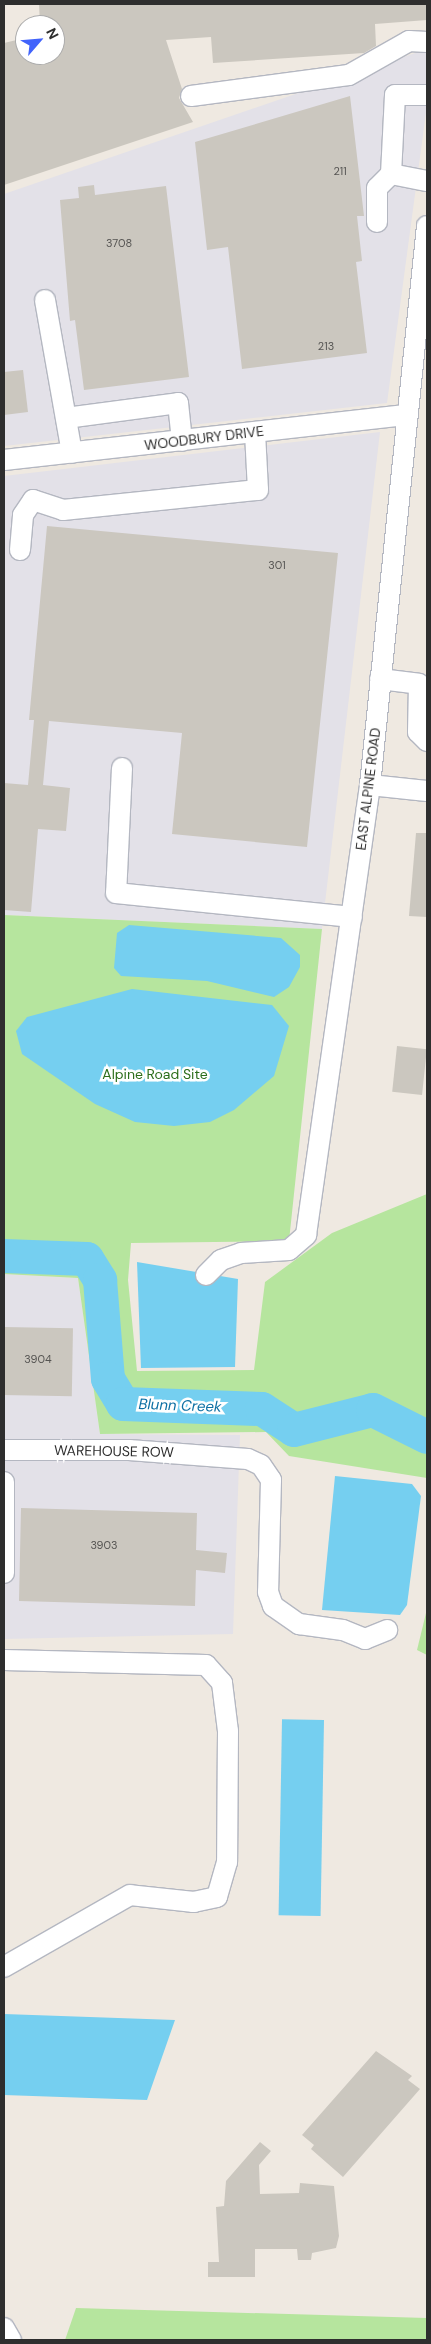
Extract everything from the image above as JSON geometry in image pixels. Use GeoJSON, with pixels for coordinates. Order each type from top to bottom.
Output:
{"type":"FeatureCollection","features":[{"type":"Feature","properties":{"kind":"street"},"geometry":{"type":"LineString","coordinates":[[191,96],[349,75],[409,40],[427,42]]}},
{"type":"Feature","properties":{"kind":"street"},"geometry":{"type":"LineString","coordinates":[[377,222],[377,188],[392,174],[395,95],[427,95]]}},
{"type":"Feature","properties":{"kind":"street"},"geometry":{"type":"LineString","coordinates":[[392,174],[427,181]]}},
{"type":"Feature","properties":{"kind":"street","name":"EAST ALPINE ROAD"},"geometry":{"type":"LineString","coordinates":[[206,1275],[221,1260],[241,1253],[290,1250],[302,1243],[320,1114],[329,1089],[370,785],[405,415],[427,226]]}},
{"type":"Feature","properties":{"kind":"street"},"geometry":{"type":"LineString","coordinates":[[45,300],[72,452]]}},
{"type":"Feature","properties":{"kind":"street"},"geometry":{"type":"LineString","coordinates":[[66,418],[178,403],[182,441]]}},
{"type":"Feature","properties":{"kind":"street","name":"WOODBURY DRIVE"},"geometry":{"type":"LineString","coordinates":[[4,460],[405,415]]}},
{"type":"Feature","properties":{"kind":"street"},"geometry":{"type":"LineString","coordinates":[[20,550],[23,515],[33,500],[63,510],[258,490],[255,432]]}},
{"type":"Feature","properties":{"kind":"street"},"geometry":{"type":"LineString","coordinates":[[380,679],[419,684],[418,732],[427,741]]}},
{"type":"Feature","properties":{"kind":"street"},"geometry":{"type":"LineString","coordinates":[[122,768],[116,893],[352,917]]}},
{"type":"Feature","properties":{"kind":"street"},"geometry":{"type":"LineString","coordinates":[[370,785],[427,791]]}},
{"type":"Feature","properties":{"kind":"street","name":"WAREHOUSE ROW"},"geometry":{"type":"LineString","coordinates":[[4,1450],[225,1455],[261,1465],[271,1480],[268,1592],[273,1606],[299,1624],[343,1630],[365,1639],[387,1630]]}},
{"type":"Feature","properties":{"kind":"street"},"geometry":{"type":"LineString","coordinates":[[4,1482],[4,1573]]}},
{"type":"Feature","properties":{"kind":"street"},"geometry":{"type":"LineString","coordinates":[[4,1660],[192,1662],[216,1673],[225,1699],[227,1862],[217,1897],[194,1902],[130,1894],[4,1967]]}},
{"type":"Feature","properties":{"kind":"street"},"geometry":{"type":"LineString","coordinates":[[4,2328],[11,2340]]}},
{"type":"Feature","properties":{"kind":"shaded area"},"geometry":{"type":"Polygon","coordinates":[[[427,49],[427,105],[387,403],[4,446],[4,194],[427,49]]]}},
{"type":"Feature","properties":{"kind":"shaded area"},"geometry":{"type":"Polygon","coordinates":[[[380,432],[322,929],[4,915],[4,476],[380,432]]]}},
{"type":"Feature","properties":{"kind":"shaded area"},"geometry":{"type":"Polygon","coordinates":[[[4,1274],[78,1278],[100,1434],[240,1435],[233,1634],[4,1639],[4,1274]]]}},
{"type":"Feature","properties":{"kind":"green space","name":"Alpine Road Site"},"geometry":{"type":"Polygon","coordinates":[[[4,915],[322,929],[289,1241],[131,1243],[128,1280],[137,1371],[254,1370],[265,1282],[332,1233],[427,1194],[427,1478],[289,1456],[266,1432],[100,1434],[78,1278],[4,1274],[4,915]]]}},
{"type":"Feature","properties":{"kind":"green space"},"geometry":{"type":"Polygon","coordinates":[[[427,1609],[427,1655],[417,1650],[427,1609]]]}},
{"type":"Feature","properties":{"kind":"green space"},"geometry":{"type":"Polygon","coordinates":[[[76,2308],[427,2318],[427,2340],[65,2340],[76,2308]]]}},
{"type":"Feature","properties":{"kind":"water"},"geometry":{"type":"Polygon","coordinates":[[[129,925],[281,938],[300,955],[300,967],[289,987],[274,997],[207,981],[121,976],[114,968],[117,933],[129,925]]]}},
{"type":"Feature","properties":{"kind":"water"},"geometry":{"type":"Polygon","coordinates":[[[132,989],[272,1005],[289,1026],[274,1076],[234,1110],[210,1122],[174,1126],[135,1122],[95,1104],[22,1054],[16,1031],[27,1017],[132,989]]]}},
{"type":"Feature","properties":{"kind":"water"},"geometry":{"type":"Polygon","coordinates":[[[137,1262],[238,1279],[235,1367],[141,1368],[137,1262]]]}},
{"type":"Feature","properties":{"kind":"water"},"geometry":{"type":"Polygon","coordinates":[[[335,1476],[412,1484],[421,1496],[407,1605],[400,1615],[322,1610],[335,1476]]]}},
{"type":"Feature","properties":{"kind":"water"},"geometry":{"type":"Polygon","coordinates":[[[282,1719],[324,1720],[321,1916],[279,1915],[282,1719]]]}},
{"type":"Feature","properties":{"kind":"water"},"geometry":{"type":"Polygon","coordinates":[[[4,2014],[175,2020],[147,2100],[4,2095],[4,2014]]]}},
{"type":"Feature","properties":{"kind":"building"},"geometry":{"type":"Polygon","coordinates":[[[39,4],[427,4],[427,20],[375,24],[376,46],[364,53],[213,63],[211,37],[166,40],[182,89],[179,98],[193,122],[4,185],[4,43],[15,40],[15,65],[65,65],[65,15],[40,15],[39,4]]]}},
{"type":"Feature","properties":{"kind":"building"},"geometry":{"type":"Polygon","coordinates":[[[350,96],[364,216],[357,216],[362,261],[356,262],[367,353],[242,369],[228,247],[207,250],[195,142],[350,96]]]}},
{"type":"Feature","properties":{"kind":"building"},"geometry":{"type":"Polygon","coordinates":[[[94,185],[95,195],[166,186],[189,377],[84,390],[75,320],[70,321],[60,200],[79,198],[78,187],[94,185]]]}},
{"type":"Feature","properties":{"kind":"building"},"geometry":{"type":"Polygon","coordinates":[[[23,370],[28,412],[4,415],[4,372],[23,370]]]}},
{"type":"Feature","properties":{"kind":"building"},"geometry":{"type":"Polygon","coordinates":[[[47,526],[338,553],[307,847],[172,834],[182,733],[49,721],[43,785],[70,788],[66,831],[38,829],[31,912],[4,910],[4,783],[28,785],[34,720],[29,720],[47,526]]]}},
{"type":"Feature","properties":{"kind":"building"},"geometry":{"type":"Polygon","coordinates":[[[416,833],[427,833],[427,917],[409,916],[416,833]]]}},
{"type":"Feature","properties":{"kind":"building"},"geometry":{"type":"Polygon","coordinates":[[[397,1046],[427,1049],[422,1095],[392,1092],[397,1046]]]}},
{"type":"Feature","properties":{"kind":"building"},"geometry":{"type":"Polygon","coordinates":[[[4,1327],[73,1328],[72,1396],[4,1395],[4,1327]]]}},
{"type":"Feature","properties":{"kind":"building"},"geometry":{"type":"Polygon","coordinates":[[[21,1508],[197,1513],[196,1550],[227,1553],[225,1573],[196,1570],[195,1606],[19,1601],[21,1508]]]}},
{"type":"Feature","properties":{"kind":"building"},"geometry":{"type":"Polygon","coordinates":[[[376,2051],[412,2076],[408,2080],[420,2089],[343,2177],[311,2149],[314,2145],[302,2135],[376,2051]]]}},
{"type":"Feature","properties":{"kind":"building"},"geometry":{"type":"Polygon","coordinates":[[[260,2142],[271,2151],[259,2165],[260,2194],[299,2193],[300,2183],[334,2186],[339,2236],[336,2248],[312,2253],[311,2260],[298,2260],[297,2249],[255,2249],[255,2277],[208,2277],[208,2262],[219,2262],[216,2207],[224,2206],[226,2181],[260,2142]]]}},
{"type":"Feature","properties":{"kind":"waterway","name":"Blunn Creek"},"geometry":{"type":"LineString","coordinates":[[4,1256],[87,1259],[100,1280],[108,1379],[123,1404],[262,1409],[294,1430],[373,1410],[427,1437]]}}]}
